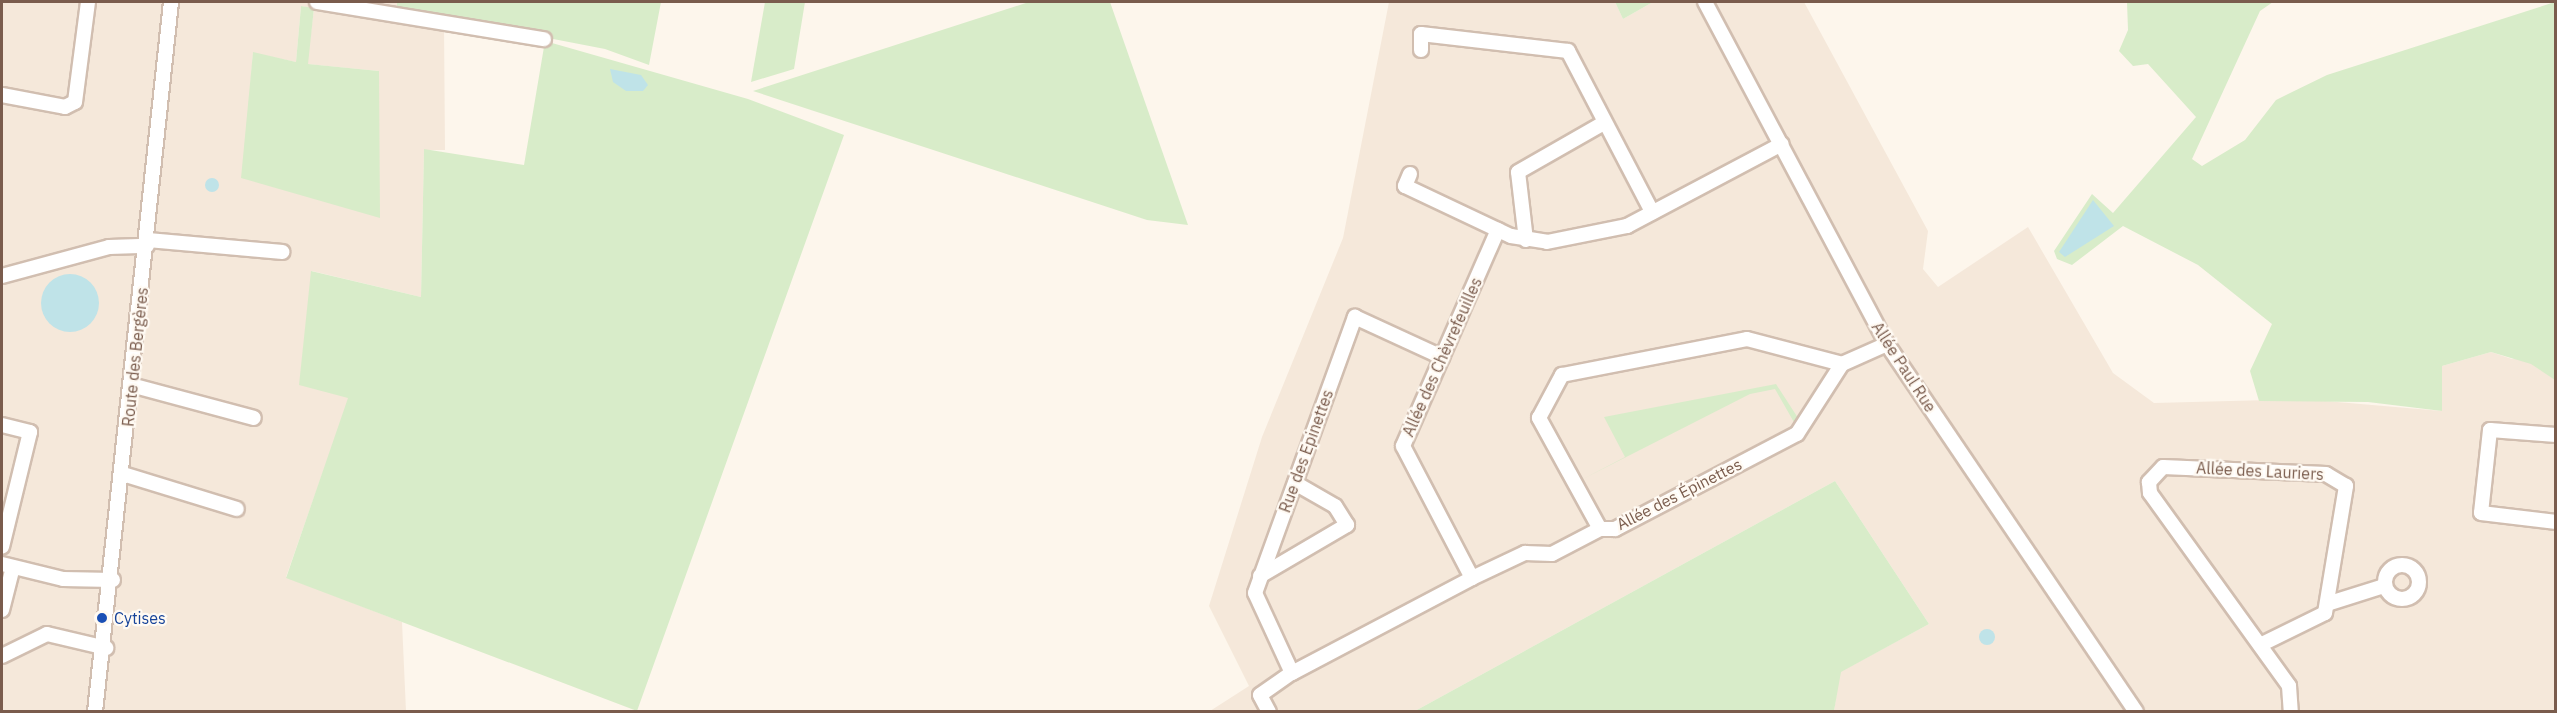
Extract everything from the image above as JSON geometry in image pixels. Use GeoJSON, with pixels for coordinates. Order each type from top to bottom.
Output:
{"type":"FeatureCollection","features":[{"type":"Feature","properties":{"kind":"street"},"geometry":{"type":"LineString","coordinates":[[2,95],[65,107],[75,102],[88,2]]}},
{"type":"Feature","properties":{"kind":"street","name":"Route des Bergères"},"geometry":{"type":"LineString","coordinates":[[95,711],[113,580],[171,2]]}},
{"type":"Feature","properties":{"kind":"street"},"geometry":{"type":"LineString","coordinates":[[317,2],[544,39]]}},
{"type":"Feature","properties":{"kind":"street","name":"Allée Paul Rue"},"geometry":{"type":"LineString","coordinates":[[1706,2],[1887,344],[2136,711]]}},
{"type":"Feature","properties":{"kind":"street"},"geometry":{"type":"LineString","coordinates":[[1420,50],[1421,34],[1568,51],[1652,212]]}},
{"type":"Feature","properties":{"kind":"street"},"geometry":{"type":"LineString","coordinates":[[1526,240],[1518,172],[1604,123]]}},
{"type":"Feature","properties":{"kind":"street"},"geometry":{"type":"LineString","coordinates":[[1410,174],[1405,186],[1498,230],[1526,240],[1547,242],[1627,226],[1782,144]]}},
{"type":"Feature","properties":{"kind":"street","name":"Allée des Chèvrefeuilles"},"geometry":{"type":"LineString","coordinates":[[1472,578],[1403,446],[1498,230]]}},
{"type":"Feature","properties":{"kind":"street"},"geometry":{"type":"LineString","coordinates":[[2,276],[109,247],[148,243],[282,252]]}},
{"type":"Feature","properties":{"kind":"street","name":"Rue des Epinettes"},"geometry":{"type":"LineString","coordinates":[[1292,673],[1255,593],[1355,317],[1442,357]]}},
{"type":"Feature","properties":{"kind":"street"},"geometry":{"type":"LineString","coordinates":[[1600,529],[1539,418],[1562,375],[1747,339],[1842,364],[1887,344]]}},
{"type":"Feature","properties":{"kind":"street","name":"Allée des Épinettes"},"geometry":{"type":"LineString","coordinates":[[1269,711],[1260,695],[1292,673],[1408,616],[1472,578],[1526,553],[1552,554],[1600,529],[1615,529],[1797,434],[1842,364]]}},
{"type":"Feature","properties":{"kind":"street"},"geometry":{"type":"LineString","coordinates":[[131,385],[254,418]]}},
{"type":"Feature","properties":{"kind":"street"},"geometry":{"type":"LineString","coordinates":[[2,425],[30,432],[8,493],[2,547]]}},
{"type":"Feature","properties":{"kind":"street"},"geometry":{"type":"LineString","coordinates":[[2556,435],[2490,430],[2481,513],[2556,522]]}},
{"type":"Feature","properties":{"kind":"street","name":"Allée des Lauriers"},"geometry":{"type":"LineString","coordinates":[[2291,711],[2289,686],[2150,493],[2150,482],[2163,467],[2337,476],[2348,497],[2330,603]]}},
{"type":"Feature","properties":{"kind":"street"},"geometry":{"type":"LineString","coordinates":[[123,474],[237,509]]}},
{"type":"Feature","properties":{"kind":"street"},"geometry":{"type":"LineString","coordinates":[[1260,576],[1347,525],[1335,506],[1295,483]]}},
{"type":"Feature","properties":{"kind":"street"},"geometry":{"type":"LineString","coordinates":[[2,610],[7,565],[63,579],[113,580]]}},
{"type":"Feature","properties":{"kind":"street"},"geometry":{"type":"LineString","coordinates":[[2260,645],[2313,624],[2330,603],[2384,586]]}},
{"type":"Feature","properties":{"kind":"street"},"geometry":{"type":"LineString","coordinates":[[2,656],[47,634],[105,648]]}},
{"type":"Feature","properties":{"kind":"shaded area"},"geometry":{"type":"Polygon","coordinates":[[[2,2],[397,2],[397,8],[444,25],[445,150],[424,150],[421,297],[312,271],[349,398],[286,577],[402,622],[406,711],[2,711],[2,2]],[[301,6],[296,62],[253,53],[250,90],[379,71],[307,64],[314,9],[301,6]]]}},
{"type":"Feature","properties":{"kind":"shaded area"},"geometry":{"type":"Polygon","coordinates":[[[1389,2],[1615,2],[1623,19],[1653,2],[1804,2],[1928,231],[1923,269],[1938,287],[2028,227],[2113,373],[2154,403],[2302,399],[2442,411],[2442,366],[2491,352],[2512,359],[2555,346],[2555,711],[1834,711],[1840,672],[1929,624],[1835,481],[1415,711],[1210,711],[1249,686],[1209,606],[1262,437],[1343,238],[1389,2]]]}},
{"type":"Feature","properties":{"kind":"green space"},"geometry":{"type":"Polygon","coordinates":[[[397,2],[661,2],[649,65],[605,49],[397,9],[397,2]]]}},
{"type":"Feature","properties":{"kind":"green space"},"geometry":{"type":"Polygon","coordinates":[[[765,2],[805,2],[794,69],[751,82],[765,2]]]}},
{"type":"Feature","properties":{"kind":"green space"},"geometry":{"type":"Polygon","coordinates":[[[1029,2],[1110,2],[1188,225],[1147,220],[753,91],[1029,2]]]}},
{"type":"Feature","properties":{"kind":"green space"},"geometry":{"type":"Polygon","coordinates":[[[1615,2],[1653,2],[1623,19],[1615,2]]]}},
{"type":"Feature","properties":{"kind":"green space"},"geometry":{"type":"Polygon","coordinates":[[[2127,2],[2273,2],[2260,11],[2192,159],[2202,166],[2245,140],[2276,100],[2327,75],[2555,2],[2555,380],[2531,364],[2491,352],[2442,366],[2442,411],[2368,402],[2259,401],[2250,371],[2272,324],[2198,265],[2123,226],[2072,265],[2057,259],[2054,251],[2092,194],[2113,213],[2196,117],[2148,64],[2133,66],[2119,51],[2128,30],[2127,2]]]}},
{"type":"Feature","properties":{"kind":"green space"},"geometry":{"type":"Polygon","coordinates":[[[301,6],[314,8],[308,64],[379,71],[380,218],[241,178],[253,52],[296,62],[301,6]]]}},
{"type":"Feature","properties":{"kind":"green space"},"geometry":{"type":"Polygon","coordinates":[[[545,41],[748,99],[844,135],[637,711],[286,578],[348,398],[299,385],[311,271],[421,297],[424,149],[524,165],[545,41]]]}},
{"type":"Feature","properties":{"kind":"green space"},"geometry":{"type":"Polygon","coordinates":[[[1776,384],[1798,418],[1795,424],[1775,389],[1750,394],[1581,480],[1625,457],[1604,417],[1776,384]]]}},
{"type":"Feature","properties":{"kind":"green space"},"geometry":{"type":"Polygon","coordinates":[[[1835,481],[1929,624],[1841,672],[1834,711],[1415,711],[1835,481]]]}},
{"type":"Feature","properties":{"kind":"water"},"geometry":{"type":"Polygon","coordinates":[[[610,69],[641,75],[648,85],[643,91],[626,91],[613,82],[610,69]]]}},
{"type":"Feature","properties":{"kind":"water"},"geometry":{"type":"Polygon","coordinates":[[[212,178],[217,180],[219,185],[217,190],[212,192],[207,190],[205,185],[207,180],[212,178]]]}},
{"type":"Feature","properties":{"kind":"water"},"geometry":{"type":"Polygon","coordinates":[[[2093,200],[2114,226],[2065,257],[2059,252],[2093,200]]]}},
{"type":"Feature","properties":{"kind":"water"},"geometry":{"type":"Polygon","coordinates":[[[64,274],[76,274],[91,282],[99,297],[99,309],[91,324],[76,332],[64,332],[49,324],[41,309],[41,297],[49,282],[64,274]]]}},
{"type":"Feature","properties":{"kind":"water"},"geometry":{"type":"Polygon","coordinates":[[[1987,629],[1995,637],[1987,645],[1979,637],[1987,629]]]}},
{"type":"Feature","properties":{"kind":"place","name":"Cytises"},"geometry":{"type":"Point","coordinates":[102,618]}}]}
